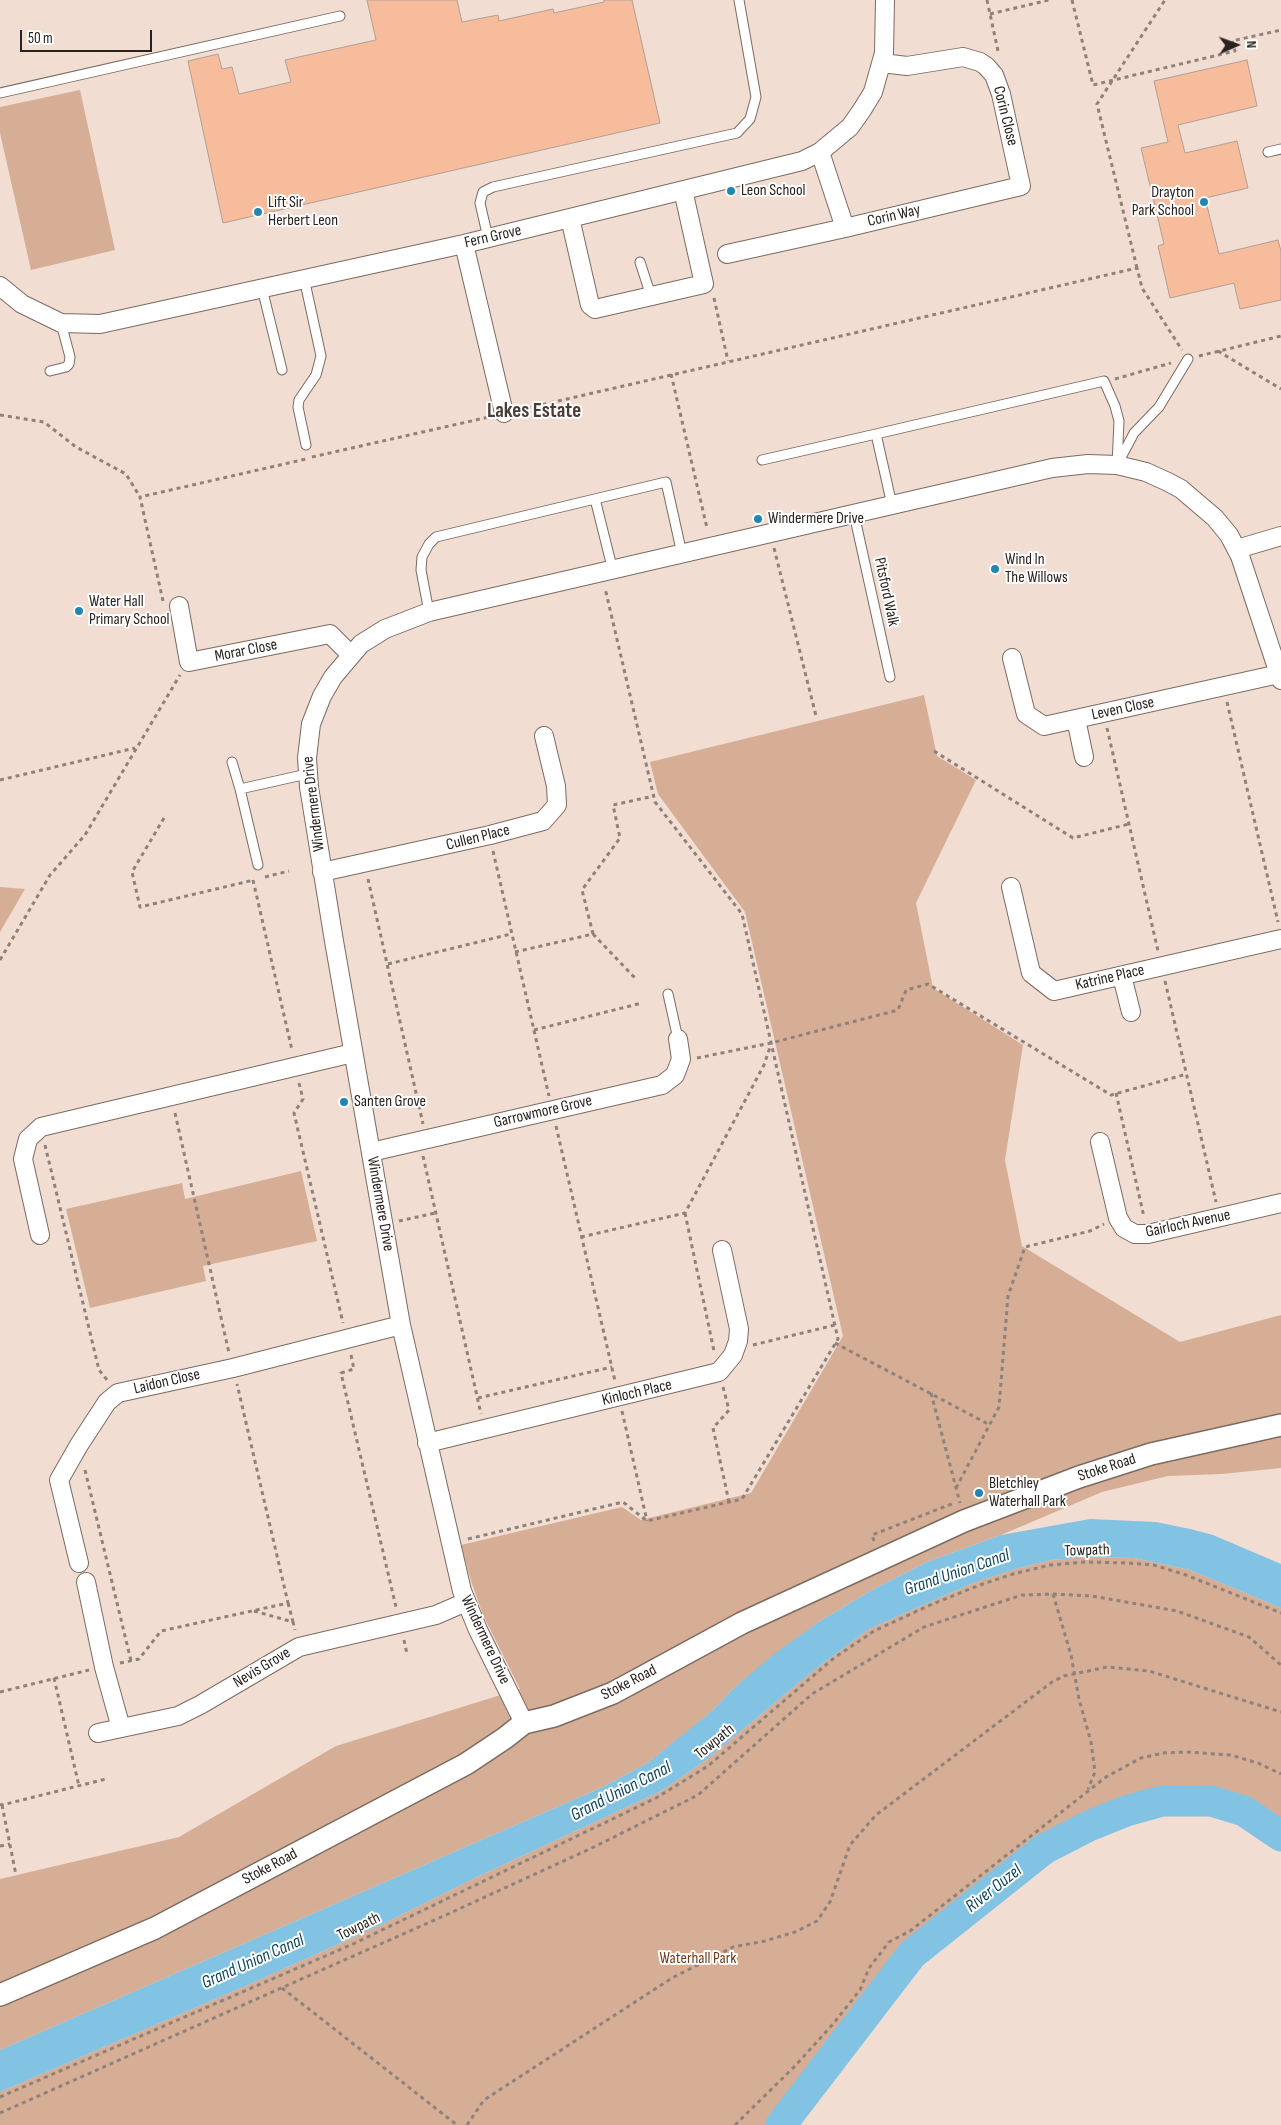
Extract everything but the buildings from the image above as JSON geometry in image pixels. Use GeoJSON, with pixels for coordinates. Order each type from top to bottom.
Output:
{"type":"FeatureCollection","features":[{"type":"Feature","properties":{"kind":"street","name":"Fern Grove"},"geometry":{"type":"LineString","coordinates":[[0,286],[22,304],[62,323],[100,324],[464,244],[802,161],[820,152],[850,127],[873,92],[882,63],[886,28],[885,0]]}},
{"type":"Feature","properties":{"kind":"street"},"geometry":{"type":"LineString","coordinates":[[882,63],[907,66],[963,56],[980,62]]}},
{"type":"Feature","properties":{"kind":"street","name":"Corin Close"},"geometry":{"type":"LineString","coordinates":[[980,62],[991,71],[998,85],[1021,186]]}},
{"type":"Feature","properties":{"kind":"street","name":"Corin Way"},"geometry":{"type":"LineString","coordinates":[[820,152],[844,228],[1021,186]]}},
{"type":"Feature","properties":{"kind":"street"},"geometry":{"type":"LineString","coordinates":[[570,218],[590,306],[595,309],[704,284],[683,190]]}},
{"type":"Feature","properties":{"kind":"street"},"geometry":{"type":"LineString","coordinates":[[727,254],[844,228]]}},
{"type":"Feature","properties":{"kind":"street"},"geometry":{"type":"LineString","coordinates":[[464,244],[504,413]]}},
{"type":"Feature","properties":{"kind":"street","name":"Windermere Drive"},"geometry":{"type":"LineString","coordinates":[[524,1722],[466,1602],[427,1443],[401,1325],[322,872],[307,774],[307,746],[315,713],[329,684],[361,644],[385,629],[430,612],[1052,468],[1088,464],[1116,465],[1146,472],[1181,488],[1216,518],[1237,549],[1280,677]]}},
{"type":"Feature","properties":{"kind":"street"},"geometry":{"type":"LineString","coordinates":[[1237,549],[1281,536]]}},
{"type":"Feature","properties":{"kind":"street","name":"Morar Close"},"geometry":{"type":"LineString","coordinates":[[172,608],[189,662],[330,634],[351,655]]}},
{"type":"Feature","properties":{"kind":"street","name":"Leven Close"},"geometry":{"type":"LineString","coordinates":[[1012,658],[1026,714],[1044,726],[1223,687],[1280,677]]}},
{"type":"Feature","properties":{"kind":"street"},"geometry":{"type":"LineString","coordinates":[[1076,719],[1084,757]]}},
{"type":"Feature","properties":{"kind":"street","name":"Cullen Place"},"geometry":{"type":"LineString","coordinates":[[322,872],[490,835],[543,821],[557,805],[556,786],[544,736]]}},
{"type":"Feature","properties":{"kind":"street","name":"Katrine Place"},"geometry":{"type":"LineString","coordinates":[[1012,887],[1031,973],[1054,991],[1122,976],[1280,932]]}},
{"type":"Feature","properties":{"kind":"street"},"geometry":{"type":"LineString","coordinates":[[1122,976],[1131,1012]]}},
{"type":"Feature","properties":{"kind":"street"},"geometry":{"type":"LineString","coordinates":[[678,1039],[681,1059]]}},
{"type":"Feature","properties":{"kind":"street"},"geometry":{"type":"LineString","coordinates":[[40,1235],[23,1159],[28,1138],[41,1127],[353,1053]]}},
{"type":"Feature","properties":{"kind":"street","name":"Garrowmore Grove"},"geometry":{"type":"LineString","coordinates":[[371,1152],[662,1085],[675,1075],[681,1059]]}},
{"type":"Feature","properties":{"kind":"street"},"geometry":{"type":"LineString","coordinates":[[1100,1142],[1118,1218]]}},
{"type":"Feature","properties":{"kind":"street","name":"Gairloch Avenue"},"geometry":{"type":"LineString","coordinates":[[1118,1218],[1128,1231],[1134,1234],[1148,1234],[1281,1202]]}},
{"type":"Feature","properties":{"kind":"street"},"geometry":{"type":"LineString","coordinates":[[722,1250],[738,1325],[736,1349]]}},
{"type":"Feature","properties":{"kind":"street","name":"Laidon Close"},"geometry":{"type":"LineString","coordinates":[[79,1563],[59,1480],[107,1402],[118,1393],[233,1368],[401,1325]]}},
{"type":"Feature","properties":{"kind":"street","name":"Kinloch Place"},"geometry":{"type":"LineString","coordinates":[[427,1443],[719,1372],[728,1363],[736,1349]]}},
{"type":"Feature","properties":{"kind":"street","name":"Stoke Road"},"geometry":{"type":"LineString","coordinates":[[0,1995],[155,1928],[466,1764],[505,1738],[524,1722],[554,1716],[613,1692],[742,1623],[964,1520],[1078,1477],[1142,1457],[1281,1425]]}},
{"type":"Feature","properties":{"kind":"street"},"geometry":{"type":"LineString","coordinates":[[86,1582],[104,1667],[121,1728]]}},
{"type":"Feature","properties":{"kind":"street","name":"Nevis Grove"},"geometry":{"type":"LineString","coordinates":[[98,1733],[178,1716],[200,1706],[299,1647],[436,1615],[466,1602]]}},
{"type":"Feature","properties":{"kind":"lane"},"geometry":{"type":"LineString","coordinates":[[488,238],[480,203],[483,192],[493,187],[737,133],[750,119],[756,97],[739,0]]}},
{"type":"Feature","properties":{"kind":"lane"},"geometry":{"type":"LineString","coordinates":[[0,93],[340,16]]}},
{"type":"Feature","properties":{"kind":"lane"},"geometry":{"type":"LineString","coordinates":[[1268,152],[1281,150]]}},
{"type":"Feature","properties":{"kind":"lane"},"geometry":{"type":"LineString","coordinates":[[640,262],[651,296]]}},
{"type":"Feature","properties":{"kind":"lane"},"geometry":{"type":"LineString","coordinates":[[304,278],[321,356],[316,375],[299,400],[298,407],[306,445]]}},
{"type":"Feature","properties":{"kind":"lane"},"geometry":{"type":"LineString","coordinates":[[262,288],[282,370]]}},
{"type":"Feature","properties":{"kind":"lane"},"geometry":{"type":"LineString","coordinates":[[50,371],[66,367],[69,364],[70,357],[62,323]]}},
{"type":"Feature","properties":{"kind":"lane"},"geometry":{"type":"LineString","coordinates":[[1116,465],[1134,433],[1159,407],[1188,359]]}},
{"type":"Feature","properties":{"kind":"lane"},"geometry":{"type":"LineString","coordinates":[[762,460],[1104,382],[1115,406],[1119,422],[1116,465]]}},
{"type":"Feature","properties":{"kind":"lane"},"geometry":{"type":"LineString","coordinates":[[876,434],[892,505]]}},
{"type":"Feature","properties":{"kind":"lane"},"geometry":{"type":"LineString","coordinates":[[430,612],[421,570],[424,551],[433,539],[666,482],[682,554]]}},
{"type":"Feature","properties":{"kind":"lane"},"geometry":{"type":"LineString","coordinates":[[595,499],[607,572]]}},
{"type":"Feature","properties":{"kind":"lane","name":"Pitsford Walk"},"geometry":{"type":"LineString","coordinates":[[854,514],[890,677]]}},
{"type":"Feature","properties":{"kind":"lane"},"geometry":{"type":"LineString","coordinates":[[232,762],[258,865]]}},
{"type":"Feature","properties":{"kind":"lane"},"geometry":{"type":"LineString","coordinates":[[240,790],[307,774]]}},
{"type":"Feature","properties":{"kind":"lane"},"geometry":{"type":"LineString","coordinates":[[668,994],[678,1039]]}},
{"type":"Feature","properties":{"kind":"path"},"geometry":{"type":"LineString","coordinates":[[980,62],[998,51],[987,0]]}},
{"type":"Feature","properties":{"kind":"path"},"geometry":{"type":"LineString","coordinates":[[990,14],[1049,0]]}},
{"type":"Feature","properties":{"kind":"path"},"geometry":{"type":"LineString","coordinates":[[1072,0],[1093,85],[1235,51],[1232,41],[1281,30]]}},
{"type":"Feature","properties":{"kind":"path"},"geometry":{"type":"LineString","coordinates":[[1165,0],[1097,104],[1142,288],[1188,359]]}},
{"type":"Feature","properties":{"kind":"path"},"geometry":{"type":"LineString","coordinates":[[140,497],[1137,268]]}},
{"type":"Feature","properties":{"kind":"path"},"geometry":{"type":"LineString","coordinates":[[1218,350],[1281,390]]}},
{"type":"Feature","properties":{"kind":"path"},"geometry":{"type":"LineString","coordinates":[[671,374],[707,528]]}},
{"type":"Feature","properties":{"kind":"path"},"geometry":{"type":"LineString","coordinates":[[0,415],[44,422],[76,447],[126,474],[140,497],[172,608]]}},
{"type":"Feature","properties":{"kind":"path"},"geometry":{"type":"LineString","coordinates":[[771,533],[816,716]]}},
{"type":"Feature","properties":{"kind":"path"},"geometry":{"type":"LineString","coordinates":[[607,572],[655,802],[742,914],[838,1339],[742,1499],[648,1521]]}},
{"type":"Feature","properties":{"kind":"path"},"geometry":{"type":"LineString","coordinates":[[0,960],[50,875],[85,835],[180,675],[178,666]]}},
{"type":"Feature","properties":{"kind":"path"},"geometry":{"type":"LineString","coordinates":[[1223,687],[1280,932]]}},
{"type":"Feature","properties":{"kind":"path"},"geometry":{"type":"LineString","coordinates":[[0,780],[135,748]]}},
{"type":"Feature","properties":{"kind":"path"},"geometry":{"type":"LineString","coordinates":[[934,751],[1073,838],[1129,824]]}},
{"type":"Feature","properties":{"kind":"path"},"geometry":{"type":"LineString","coordinates":[[636,979],[592,934],[582,890],[620,838],[613,805],[654,796]]}},
{"type":"Feature","properties":{"kind":"path"},"geometry":{"type":"LineString","coordinates":[[164,818],[132,872],[140,906],[289,871]]}},
{"type":"Feature","properties":{"kind":"path"},"geometry":{"type":"LineString","coordinates":[[490,835],[515,952],[648,1521]]}},
{"type":"Feature","properties":{"kind":"path"},"geometry":{"type":"LineString","coordinates":[[364,864],[388,964],[423,1140],[435,1213],[484,1430]]}},
{"type":"Feature","properties":{"kind":"path"},"geometry":{"type":"LineString","coordinates":[[253,880],[303,1099],[294,1113],[354,1369],[341,1372],[407,1654]]}},
{"type":"Feature","properties":{"kind":"path"},"geometry":{"type":"LineString","coordinates":[[388,964],[511,934]]}},
{"type":"Feature","properties":{"kind":"path"},"geometry":{"type":"LineString","coordinates":[[515,952],[592,934]]}},
{"type":"Feature","properties":{"kind":"path"},"geometry":{"type":"LineString","coordinates":[[681,1059],[712,1056],[771,1043],[898,1010],[906,990],[928,984],[1111,1094],[1187,1074]]}},
{"type":"Feature","properties":{"kind":"path"},"geometry":{"type":"LineString","coordinates":[[534,1030],[642,1003]]}},
{"type":"Feature","properties":{"kind":"path"},"geometry":{"type":"LineString","coordinates":[[581,1237],[685,1213],[764,1065],[771,1043]]}},
{"type":"Feature","properties":{"kind":"path"},"geometry":{"type":"LineString","coordinates":[[1116,1093],[1148,1234]]}},
{"type":"Feature","properties":{"kind":"path"},"geometry":{"type":"LineString","coordinates":[[171,1096],[299,1647]]}},
{"type":"Feature","properties":{"kind":"path"},"geometry":{"type":"LineString","coordinates":[[41,1127],[99,1370],[118,1393]]}},
{"type":"Feature","properties":{"kind":"path"},"geometry":{"type":"LineString","coordinates":[[384,1224],[435,1213]]}},
{"type":"Feature","properties":{"kind":"path"},"geometry":{"type":"LineString","coordinates":[[956,1488],[999,1407],[1008,1296],[1025,1248],[1090,1231],[1118,1218]]}},
{"type":"Feature","properties":{"kind":"path"},"geometry":{"type":"LineString","coordinates":[[736,1349],[836,1325]]}},
{"type":"Feature","properties":{"kind":"path"},"geometry":{"type":"LineString","coordinates":[[836,1342],[990,1425]]}},
{"type":"Feature","properties":{"kind":"path"},"geometry":{"type":"LineString","coordinates":[[478,1398],[612,1368]]}},
{"type":"Feature","properties":{"kind":"path"},"geometry":{"type":"LineString","coordinates":[[930,1393],[964,1520]]}},
{"type":"Feature","properties":{"kind":"path"},"geometry":{"type":"LineString","coordinates":[[79,1445],[131,1661]]}},
{"type":"Feature","properties":{"kind":"path"},"geometry":{"type":"LineString","coordinates":[[451,1543],[623,1502],[648,1521]]}},
{"type":"Feature","properties":{"kind":"path","name":"Towpath"},"geometry":{"type":"LineString","coordinates":[[0,2097],[344,1948],[656,1798],[708,1766],[834,1658],[874,1631],[980,1585],[1013,1574],[1050,1565],[1085,1562],[1128,1563],[1154,1566],[1186,1575],[1281,1613]]}},
{"type":"Feature","properties":{"kind":"path"},"geometry":{"type":"LineString","coordinates":[[1053,1594],[1071,1655],[1079,1699],[1091,1742],[1095,1772],[1088,1790]]}},
{"type":"Feature","properties":{"kind":"path"},"geometry":{"type":"LineString","coordinates":[[0,2113],[594,1847],[698,1795],[812,1694],[924,1627],[1022,1595],[1092,1596],[1177,1611],[1249,1636],[1281,1665]]}},
{"type":"Feature","properties":{"kind":"path"},"geometry":{"type":"LineString","coordinates":[[0,1692],[139,1659],[161,1632],[288,1603]]}},
{"type":"Feature","properties":{"kind":"path"},"geometry":{"type":"LineString","coordinates":[[253,1611],[294,1622]]}},
{"type":"Feature","properties":{"kind":"path"},"geometry":{"type":"LineString","coordinates":[[467,2125],[484,2100],[672,1978],[733,1947],[765,1941],[795,1932],[818,1922],[830,1902],[850,1845],[876,1816],[919,1781],[1052,1682],[1064,1676],[1107,1667],[1149,1670],[1281,1712]]}},
{"type":"Feature","properties":{"kind":"path"},"geometry":{"type":"LineString","coordinates":[[54,1678],[79,1786]]}},
{"type":"Feature","properties":{"kind":"path"},"geometry":{"type":"LineString","coordinates":[[735,2125],[796,2065],[832,2024],[860,1990],[869,1968],[888,1942],[910,1931],[1088,1790],[1124,1766],[1141,1758],[1163,1753],[1187,1752],[1230,1755],[1258,1763],[1281,1774]]}},
{"type":"Feature","properties":{"kind":"path"},"geometry":{"type":"LineString","coordinates":[[16,1874],[1,1805],[106,1779]]}},
{"type":"Feature","properties":{"kind":"path"},"geometry":{"type":"LineString","coordinates":[[0,1846],[10,1844]]}},
{"type":"Feature","properties":{"kind":"path"},"geometry":{"type":"LineString","coordinates":[[282,1988],[457,2125]]}},
{"type":"Feature","properties":{"kind":"green space"},"geometry":{"type":"Polygon","coordinates":[[[80,90],[115,250],[31,270],[0,133],[0,107],[80,90]]]}},
{"type":"Feature","properties":{"kind":"green space"},"geometry":{"type":"Polygon","coordinates":[[[924,695],[937,756],[976,780],[916,903],[933,988],[1023,1045],[1005,1160],[1022,1246],[1180,1342],[1281,1315],[1281,1468],[1222,1474],[1168,1476],[1102,1492],[1001,1535],[927,1562],[872,1590],[820,1621],[734,1688],[712,1711],[649,1762],[603,1787],[0,2050],[0,1879],[179,1837],[336,1746],[520,1689],[483,1615],[461,1545],[622,1507],[641,1520],[751,1493],[843,1336],[745,912],[658,794],[650,762],[924,695]]]}},
{"type":"Feature","properties":{"kind":"green space"},"geometry":{"type":"Polygon","coordinates":[[[0,887],[25,889],[0,932],[0,887]]]}},
{"type":"Feature","properties":{"kind":"green space"},"geometry":{"type":"Polygon","coordinates":[[[301,1171],[317,1241],[203,1266],[206,1281],[90,1308],[66,1209],[182,1183],[185,1199],[301,1171]]]}},
{"type":"Feature","properties":{"kind":"green space","name":"Waterhall Park"},"geometry":{"type":"Polygon","coordinates":[[[1090,1557],[1134,1558],[1190,1570],[1281,1608],[1281,1836],[1244,1811],[1211,1801],[1162,1801],[1126,1811],[1091,1825],[1044,1849],[912,1954],[781,2125],[0,2125],[0,2092],[250,1984],[383,1924],[475,1878],[661,1791],[705,1761],[813,1671],[869,1629],[973,1583],[1015,1569],[1051,1560],[1090,1557]]]}},
{"type":"Feature","properties":{"kind":"water","name":"Grand Union Canal"},"geometry":{"type":"Polygon","coordinates":[[[1090,1519],[1156,1522],[1190,1529],[1213,1535],[1281,1564],[1281,1608],[1190,1570],[1134,1558],[1090,1557],[1051,1560],[1015,1569],[973,1583],[869,1629],[813,1671],[705,1761],[661,1791],[475,1878],[383,1924],[250,1984],[0,2092],[0,2050],[603,1787],[649,1762],[712,1711],[734,1688],[774,1654],[820,1621],[872,1590],[927,1562],[1001,1535],[1090,1519]]]}},
{"type":"Feature","properties":{"kind":"waterway","name":"River Ouzel"},"geometry":{"type":"LineString","coordinates":[[781,2125],[912,1954],[1044,1849],[1091,1825],[1126,1811],[1162,1801],[1211,1801],[1244,1811],[1281,1836]]}},
{"type":"Feature","properties":{"kind":"place","name":"Leon School"},"geometry":{"type":"Point","coordinates":[731,191]}},
{"type":"Feature","properties":{"kind":"place","name":"Drayton Park School"},"geometry":{"type":"Point","coordinates":[1204,202]}},
{"type":"Feature","properties":{"kind":"place","name":"Lift Sir Herbert Leon"},"geometry":{"type":"Point","coordinates":[258,212]}},
{"type":"Feature","properties":{"kind":"place","name":"Windermere Drive"},"geometry":{"type":"Point","coordinates":[758,519]}},
{"type":"Feature","properties":{"kind":"place","name":"Wind In The Willows"},"geometry":{"type":"Point","coordinates":[995,569]}},
{"type":"Feature","properties":{"kind":"place","name":"Water Hall Primary School"},"geometry":{"type":"Point","coordinates":[79,611]}},
{"type":"Feature","properties":{"kind":"place","name":"Santen Grove"},"geometry":{"type":"Point","coordinates":[344,1102]}},
{"type":"Feature","properties":{"kind":"place","name":"Bletchley Waterhall Park"},"geometry":{"type":"Point","coordinates":[979,1493]}},
{"type":"Feature","properties":{"kind":"district","name":"Lakes Estate"},"geometry":{"type":"Point","coordinates":[534,412]}}]}
